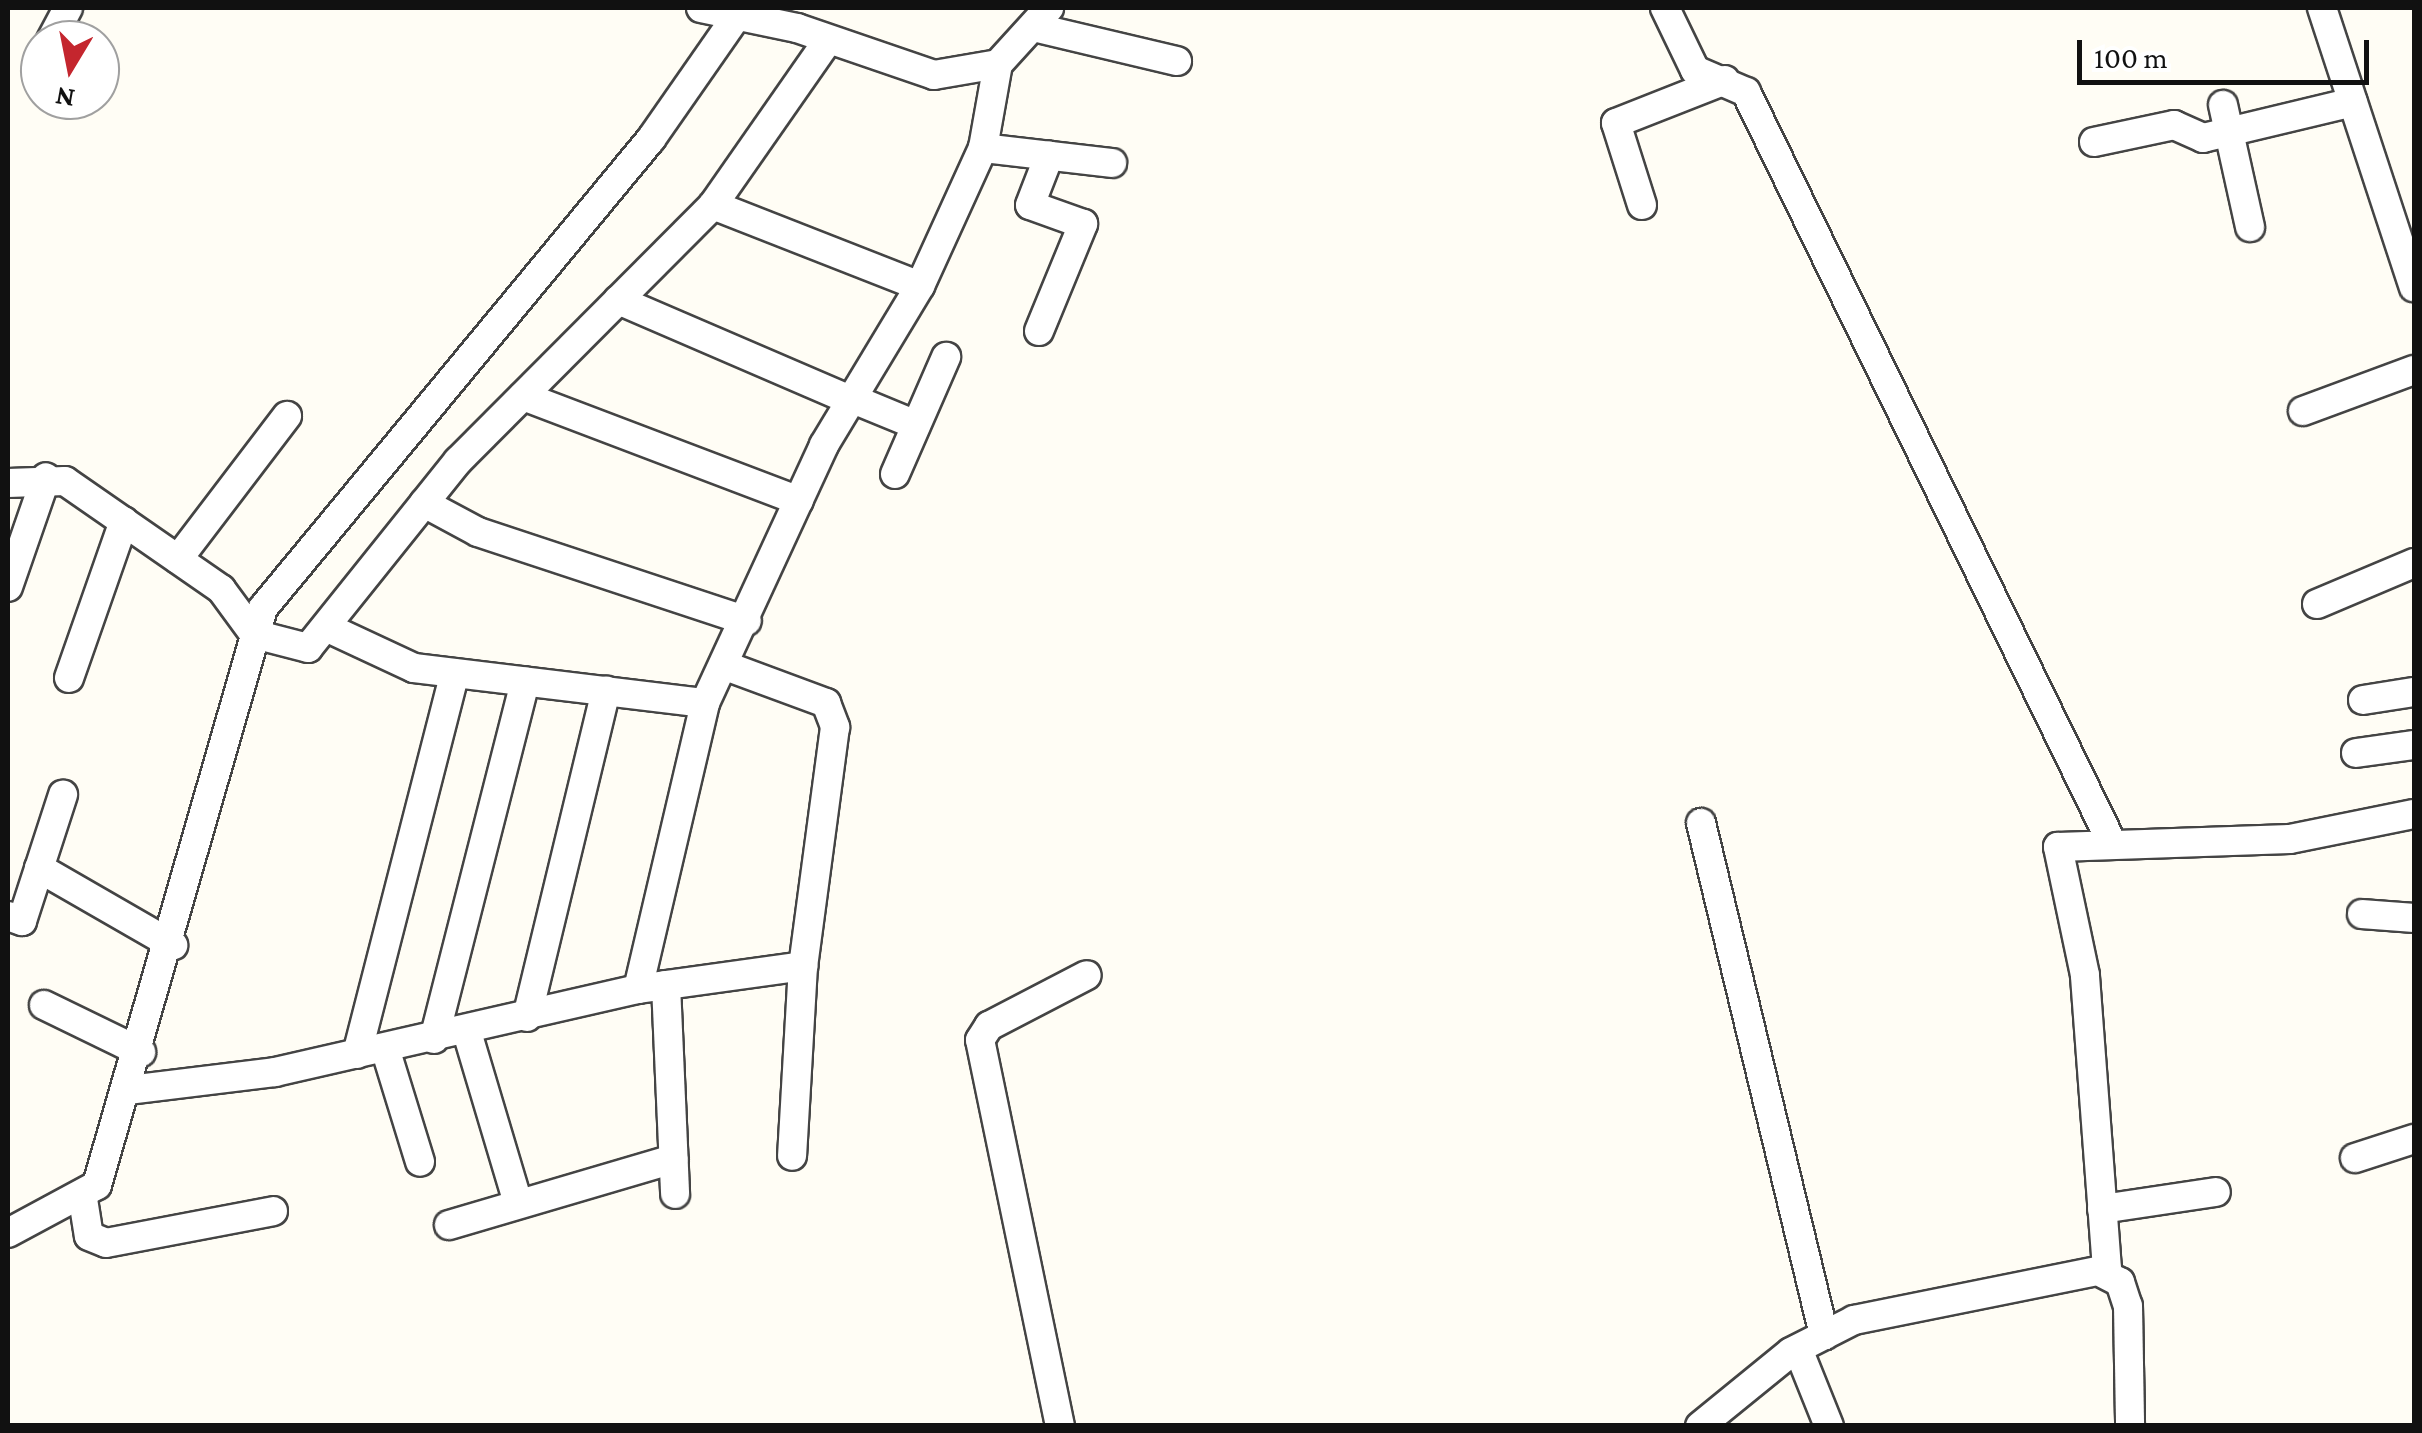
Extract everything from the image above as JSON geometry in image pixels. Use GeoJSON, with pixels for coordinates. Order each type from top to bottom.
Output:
{"type":"FeatureCollection","features":[{"type":"Feature","properties":{"kind":"street"},"geometry":{"type":"LineString","coordinates":[[701,8],[828,40],[934,75],[998,64]]}},
{"type":"Feature","properties":{"kind":"street"},"geometry":{"type":"LineString","coordinates":[[1665,8],[1695,70],[1746,92],[2112,844]]}},
{"type":"Feature","properties":{"kind":"street"},"geometry":{"type":"LineString","coordinates":[[2322,8],[2414,287]]}},
{"type":"Feature","properties":{"kind":"street"},"geometry":{"type":"LineString","coordinates":[[8,1233],[83,1199],[97,1185],[173,945],[263,608],[651,139],[732,15]]}},
{"type":"Feature","properties":{"kind":"street"},"geometry":{"type":"LineString","coordinates":[[676,1194],[652,987],[705,703],[747,621],[799,501],[852,400],[920,286],[984,148],[998,64],[1041,17],[1176,61]]}},
{"type":"Feature","properties":{"kind":"street"},"geometry":{"type":"LineString","coordinates":[[8,484],[46,477],[124,521],[220,588],[254,634],[308,648],[424,503],[523,396],[713,205],[828,40]]}},
{"type":"Feature","properties":{"kind":"street"},"geometry":{"type":"LineString","coordinates":[[1642,205],[1616,124],[1725,80]]}},
{"type":"Feature","properties":{"kind":"street"},"geometry":{"type":"LineString","coordinates":[[2094,142],[2174,125],[2202,138],[2228,118],[2353,102]]}},
{"type":"Feature","properties":{"kind":"street"},"geometry":{"type":"LineString","coordinates":[[2228,118],[2250,228]]}},
{"type":"Feature","properties":{"kind":"street"},"geometry":{"type":"LineString","coordinates":[[984,148],[1112,164]]}},
{"type":"Feature","properties":{"kind":"street"},"geometry":{"type":"LineString","coordinates":[[1039,331],[1083,224],[1030,205],[1049,156]]}},
{"type":"Feature","properties":{"kind":"street"},"geometry":{"type":"LineString","coordinates":[[713,205],[920,286]]}},
{"type":"Feature","properties":{"kind":"street"},"geometry":{"type":"LineString","coordinates":[[618,300],[916,424]]}},
{"type":"Feature","properties":{"kind":"street"},"geometry":{"type":"LineString","coordinates":[[895,474],[946,357]]}},
{"type":"Feature","properties":{"kind":"street"},"geometry":{"type":"LineString","coordinates":[[2303,412],[2414,370]]}},
{"type":"Feature","properties":{"kind":"street"},"geometry":{"type":"LineString","coordinates":[[523,396],[799,501]]}},
{"type":"Feature","properties":{"kind":"street"},"geometry":{"type":"LineString","coordinates":[[178,559],[287,416]]}},
{"type":"Feature","properties":{"kind":"street"},"geometry":{"type":"LineString","coordinates":[[8,587],[46,477]]}},
{"type":"Feature","properties":{"kind":"street"},"geometry":{"type":"LineString","coordinates":[[424,503],[478,532],[747,621]]}},
{"type":"Feature","properties":{"kind":"street"},"geometry":{"type":"LineString","coordinates":[[69,678],[124,521]]}},
{"type":"Feature","properties":{"kind":"street"},"geometry":{"type":"LineString","coordinates":[[2317,604],[2414,562]]}},
{"type":"Feature","properties":{"kind":"street"},"geometry":{"type":"LineString","coordinates":[[326,626],[414,668],[705,703]]}},
{"type":"Feature","properties":{"kind":"street"},"geometry":{"type":"LineString","coordinates":[[726,666],[826,702],[835,727],[803,966],[792,1156]]}},
{"type":"Feature","properties":{"kind":"street"},"geometry":{"type":"LineString","coordinates":[[357,1054],[455,673]]}},
{"type":"Feature","properties":{"kind":"street"},"geometry":{"type":"LineString","coordinates":[[434,1038],[525,681]]}},
{"type":"Feature","properties":{"kind":"street"},"geometry":{"type":"LineString","coordinates":[[527,1017],[606,690]]}},
{"type":"Feature","properties":{"kind":"street"},"geometry":{"type":"LineString","coordinates":[[2364,700],[2414,692]]}},
{"type":"Feature","properties":{"kind":"street"},"geometry":{"type":"LineString","coordinates":[[2356,752],[2414,745]]}},
{"type":"Feature","properties":{"kind":"street"},"geometry":{"type":"LineString","coordinates":[[8,916],[22,921],[63,795]]}},
{"type":"Feature","properties":{"kind":"street"},"geometry":{"type":"LineString","coordinates":[[2104,1274],[2086,976],[2058,847],[2290,839],[2414,814]]}},
{"type":"Feature","properties":{"kind":"street"},"geometry":{"type":"LineString","coordinates":[[1702,823],[1824,1336]]}},
{"type":"Feature","properties":{"kind":"street"},"geometry":{"type":"LineString","coordinates":[[39,868],[173,945]]}},
{"type":"Feature","properties":{"kind":"street"},"geometry":{"type":"LineString","coordinates":[[2362,914],[2414,918]]}},
{"type":"Feature","properties":{"kind":"street"},"geometry":{"type":"LineString","coordinates":[[129,1090],[357,1054],[652,987],[803,966]]}},
{"type":"Feature","properties":{"kind":"street"},"geometry":{"type":"LineString","coordinates":[[1060,1426],[980,1040],[988,1026],[1087,975]]}},
{"type":"Feature","properties":{"kind":"street"},"geometry":{"type":"LineString","coordinates":[[44,1005],[141,1052]]}},
{"type":"Feature","properties":{"kind":"street"},"geometry":{"type":"LineString","coordinates":[[467,1032],[518,1203]]}},
{"type":"Feature","properties":{"kind":"street"},"geometry":{"type":"LineString","coordinates":[[385,1048],[420,1162]]}},
{"type":"Feature","properties":{"kind":"street"},"geometry":{"type":"LineString","coordinates":[[2356,1158],[2414,1139]]}},
{"type":"Feature","properties":{"kind":"street"},"geometry":{"type":"LineString","coordinates":[[448,1225],[673,1159]]}},
{"type":"Feature","properties":{"kind":"street"},"geometry":{"type":"LineString","coordinates":[[2102,1209],[2216,1192]]}},
{"type":"Feature","properties":{"kind":"street"},"geometry":{"type":"LineString","coordinates":[[83,1199],[89,1236],[106,1243],[273,1211]]}},
{"type":"Feature","properties":{"kind":"street"},"geometry":{"type":"LineString","coordinates":[[1700,1426],[1798,1349],[1824,1336],[1912,1307],[2104,1274],[2120,1282],[2128,1306],[2130,1426]]}},
{"type":"Feature","properties":{"kind":"street"},"geometry":{"type":"LineString","coordinates":[[1798,1349],[1829,1426]]}}]}
